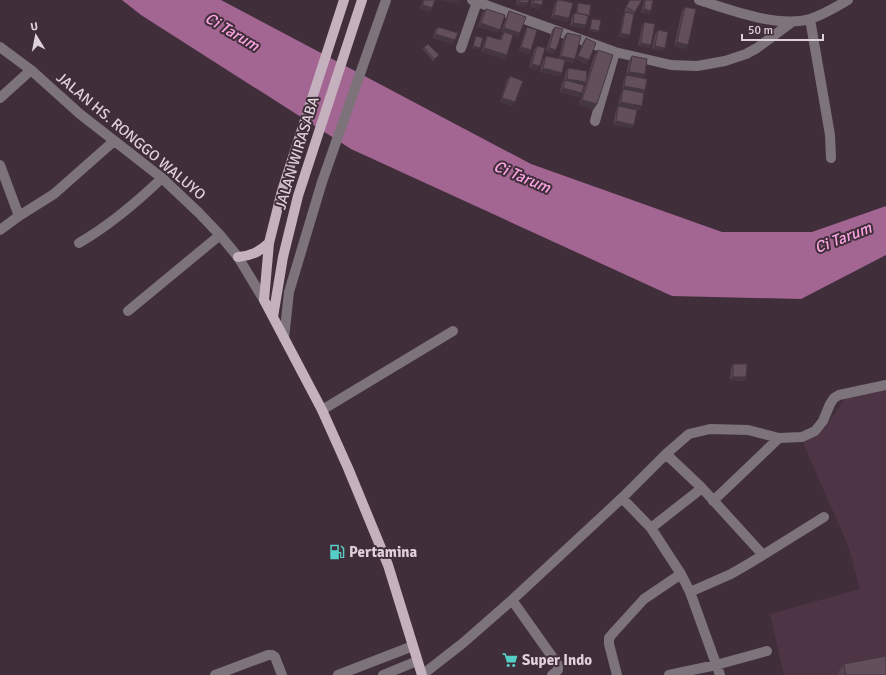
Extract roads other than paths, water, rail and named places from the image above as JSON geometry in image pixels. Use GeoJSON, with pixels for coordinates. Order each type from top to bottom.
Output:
{"type":"FeatureCollection","features":[{"type":"Feature","properties":{"kind":"main road","name":"JALAN WIRASABA"},"geometry":{"type":"LineString","coordinates":[[264,300],[269,243],[282,191],[344,0]]}},
{"type":"Feature","properties":{"kind":"main road","name":"JALAN WIRASABA"},"geometry":{"type":"LineString","coordinates":[[273,317],[283,258],[298,196],[360,4]]}},
{"type":"Feature","properties":{"kind":"main road"},"geometry":{"type":"LineString","coordinates":[[238,257],[250,256],[260,251],[269,243]]}},
{"type":"Feature","properties":{"kind":"main road","name":"JALAN HS. RONGGO WALUYO"},"geometry":{"type":"LineString","coordinates":[[264,300],[322,410],[384,553],[422,675]]}},
{"type":"Feature","properties":{"kind":"street"},"geometry":{"type":"LineString","coordinates":[[284,338],[289,292],[322,182],[386,0]]}},
{"type":"Feature","properties":{"kind":"street"},"geometry":{"type":"LineString","coordinates":[[699,0],[772,20],[792,22],[810,19],[833,9],[848,0]]}},
{"type":"Feature","properties":{"kind":"street"},"geometry":{"type":"LineString","coordinates":[[462,48],[475,1],[615,52],[671,65],[697,66],[725,61],[746,54],[792,22]]}},
{"type":"Feature","properties":{"kind":"street"},"geometry":{"type":"LineString","coordinates":[[810,19],[830,135],[831,158]]}},
{"type":"Feature","properties":{"kind":"street","name":"JALAN HS. RONGGO WALUYO"},"geometry":{"type":"LineString","coordinates":[[0,47],[31,70],[80,114],[162,178],[199,213],[238,257],[264,300]]}},
{"type":"Feature","properties":{"kind":"street"},"geometry":{"type":"LineString","coordinates":[[595,121],[615,52]]}},
{"type":"Feature","properties":{"kind":"street"},"geometry":{"type":"LineString","coordinates":[[0,98],[31,70]]}},
{"type":"Feature","properties":{"kind":"street"},"geometry":{"type":"LineString","coordinates":[[0,230],[54,194],[114,141]]}},
{"type":"Feature","properties":{"kind":"street"},"geometry":{"type":"LineString","coordinates":[[0,165],[19,216]]}},
{"type":"Feature","properties":{"kind":"street"},"geometry":{"type":"LineString","coordinates":[[79,243],[99,232],[162,178]]}},
{"type":"Feature","properties":{"kind":"street"},"geometry":{"type":"LineString","coordinates":[[128,312],[220,235]]}},
{"type":"Feature","properties":{"kind":"street"},"geometry":{"type":"LineString","coordinates":[[322,410],[453,331]]}},
{"type":"Feature","properties":{"kind":"street"},"geometry":{"type":"LineString","coordinates":[[422,675],[463,643],[512,600],[689,434],[710,429],[748,430],[779,438],[802,437],[816,431],[823,421],[834,398],[839,395],[886,385]]}},
{"type":"Feature","properties":{"kind":"street"},"geometry":{"type":"LineString","coordinates":[[713,501],[779,438]]}},
{"type":"Feature","properties":{"kind":"street"},"geometry":{"type":"LineString","coordinates":[[666,454],[702,488],[763,555]]}},
{"type":"Feature","properties":{"kind":"street"},"geometry":{"type":"LineString","coordinates":[[651,528],[702,488]]}},
{"type":"Feature","properties":{"kind":"street"},"geometry":{"type":"LineString","coordinates":[[622,498],[651,528],[681,574],[690,592],[720,675]]}},
{"type":"Feature","properties":{"kind":"street"},"geometry":{"type":"LineString","coordinates":[[690,592],[731,574],[824,518]]}},
{"type":"Feature","properties":{"kind":"street"},"geometry":{"type":"LineString","coordinates":[[617,675],[609,644],[609,638],[644,599],[681,574]]}},
{"type":"Feature","properties":{"kind":"street"},"geometry":{"type":"LineString","coordinates":[[512,600],[558,665],[558,670],[552,675]]}},
{"type":"Feature","properties":{"kind":"street"},"geometry":{"type":"LineString","coordinates":[[338,675],[413,646]]}},
{"type":"Feature","properties":{"kind":"street"},"geometry":{"type":"LineString","coordinates":[[669,675],[716,665],[767,651]]}},
{"type":"Feature","properties":{"kind":"street"},"geometry":{"type":"LineString","coordinates":[[215,675],[268,655],[272,655],[276,657],[282,675]]}},
{"type":"Feature","properties":{"kind":"street"},"geometry":{"type":"LineString","coordinates":[[373,661],[379,675]]}},
{"type":"Feature","properties":{"kind":"street"},"geometry":{"type":"LineString","coordinates":[[383,675],[417,661]]}},
{"type":"Feature","properties":{"kind":"water","name":"Ci Tarum"},"geometry":{"type":"Polygon","coordinates":[[[122,0],[221,0],[531,164],[722,232],[812,232],[886,206],[886,255],[801,299],[672,296],[351,149],[141,15],[122,0]]]}},
{"type":"Feature","properties":{"kind":"place","name":"Pertamina"},"geometry":{"type":"Point","coordinates":[337,552]}},
{"type":"Feature","properties":{"kind":"place","name":"Super Indo"},"geometry":{"type":"Point","coordinates":[510,660]}}]}
